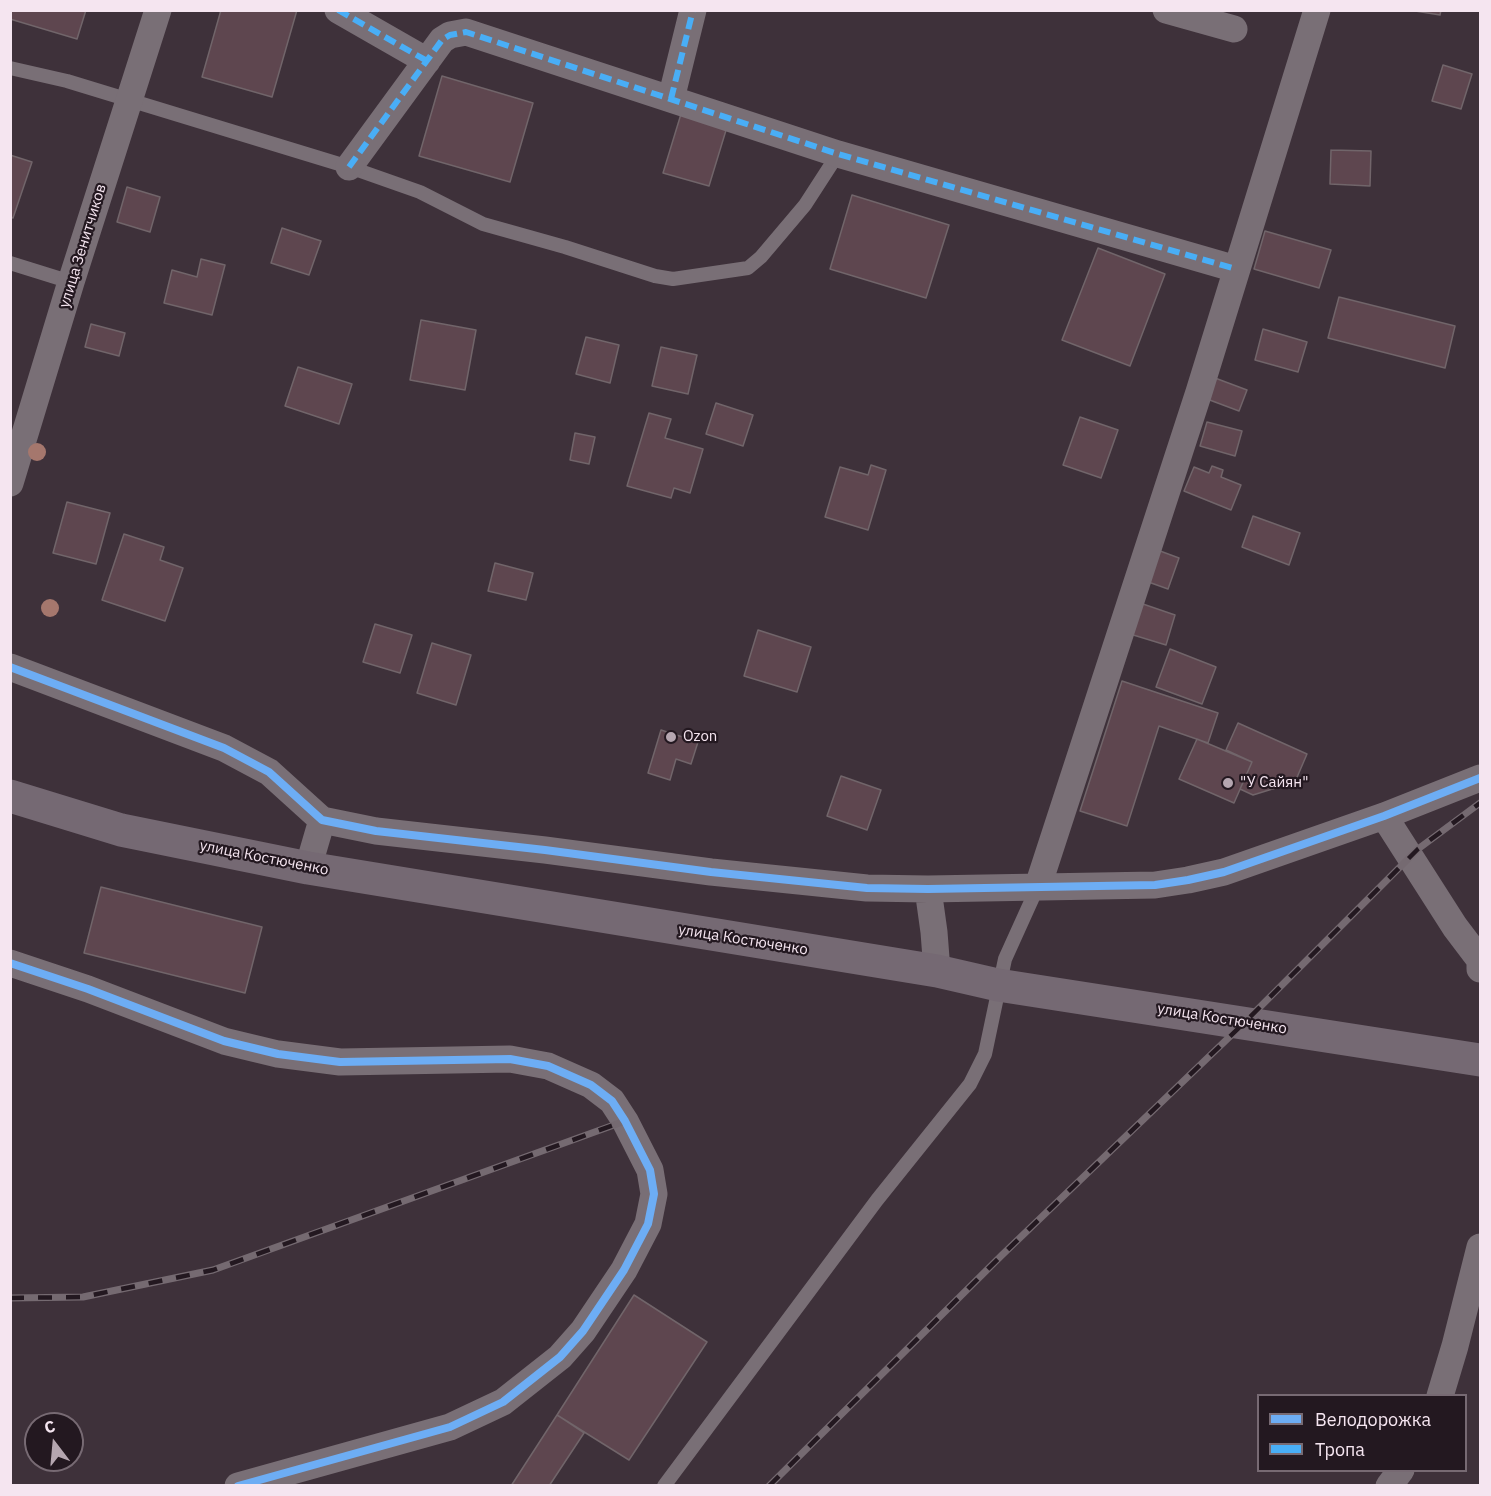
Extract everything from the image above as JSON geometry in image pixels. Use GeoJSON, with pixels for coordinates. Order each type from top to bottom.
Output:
{"type":"FeatureCollection","features":[{"type":"Feature","properties":{"kind":"street","name":"улица Зенитчиков"},"geometry":{"type":"LineString","coordinates":[[10,483],[71,282],[158,10]]}},
{"type":"Feature","properties":{"kind":"street"},"geometry":{"type":"LineString","coordinates":[[338,10],[427,61]]}},
{"type":"Feature","properties":{"kind":"street"},"geometry":{"type":"LineString","coordinates":[[671,99],[693,10]]}},
{"type":"Feature","properties":{"kind":"street"},"geometry":{"type":"LineString","coordinates":[[1166,10],[1234,29]]}},
{"type":"Feature","properties":{"kind":"street"},"geometry":{"type":"LineString","coordinates":[[1038,886],[1191,415],[1317,10]]}},
{"type":"Feature","properties":{"kind":"street"},"geometry":{"type":"LineString","coordinates":[[349,167],[442,40],[450,35],[466,32],[838,154],[1236,269]]}},
{"type":"Feature","properties":{"kind":"street"},"geometry":{"type":"LineString","coordinates":[[10,667],[224,748],[269,772],[322,820],[376,831],[711,872],[867,888],[1155,885],[1188,880],[1224,872],[1384,816],[1480,778]]}},
{"type":"Feature","properties":{"kind":"street","name":"улица Костюченко"},"geometry":{"type":"LineString","coordinates":[[10,796],[121,830],[308,868],[937,971],[998,985],[1480,1060]]}},
{"type":"Feature","properties":{"kind":"street"},"geometry":{"type":"LineString","coordinates":[[1384,816],[1455,927],[1480,960],[1480,969]]}},
{"type":"Feature","properties":{"kind":"street"},"geometry":{"type":"LineString","coordinates":[[308,868],[322,820]]}},
{"type":"Feature","properties":{"kind":"street"},"geometry":{"type":"LineString","coordinates":[[928,889],[937,971]]}},
{"type":"Feature","properties":{"kind":"street"},"geometry":{"type":"LineString","coordinates":[[10,963],[88,989],[224,1041],[278,1054],[340,1062],[510,1059],[548,1066],[591,1085],[612,1101],[650,1170],[654,1194],[648,1224],[624,1270],[583,1331],[560,1357],[503,1402],[450,1427],[238,1485]]}},
{"type":"Feature","properties":{"kind":"street"},"geometry":{"type":"LineString","coordinates":[[1440,1394],[1480,1247]]}},
{"type":"Feature","properties":{"kind":"street"},"geometry":{"type":"LineString","coordinates":[[1389,1485],[1399,1472]]}},
{"type":"Feature","properties":{"kind":"lane"},"geometry":{"type":"LineString","coordinates":[[10,68],[67,81],[349,167],[420,192],[483,225],[565,247],[655,276],[673,279],[748,268],[761,257],[805,205],[838,154]]}},
{"type":"Feature","properties":{"kind":"lane"},"geometry":{"type":"LineString","coordinates":[[10,263],[71,282]]}},
{"type":"Feature","properties":{"kind":"lane"},"geometry":{"type":"LineString","coordinates":[[664,1485],[877,1200],[970,1084],[985,1054],[1005,959],[1038,886]]}},
{"type":"Feature","properties":{"kind":"building"},"geometry":{"type":"Polygon","coordinates":[[[10,10],[86,10],[77,39],[10,19],[10,10]]]}},
{"type":"Feature","properties":{"kind":"building"},"geometry":{"type":"Polygon","coordinates":[[[221,10],[297,10],[272,97],[202,77],[221,10]]]}},
{"type":"Feature","properties":{"kind":"building"},"geometry":{"type":"Polygon","coordinates":[[[1409,10],[1441,10],[1440,15],[1409,10]]]}},
{"type":"Feature","properties":{"kind":"building"},"geometry":{"type":"Polygon","coordinates":[[[1443,65],[1472,74],[1461,109],[1432,101],[1443,65]]]}},
{"type":"Feature","properties":{"kind":"building"},"geometry":{"type":"Polygon","coordinates":[[[442,76],[533,103],[510,182],[419,156],[442,76]]]}},
{"type":"Feature","properties":{"kind":"building"},"geometry":{"type":"Polygon","coordinates":[[[681,114],[727,127],[709,186],[663,173],[681,114]]]}},
{"type":"Feature","properties":{"kind":"building"},"geometry":{"type":"Polygon","coordinates":[[[1331,150],[1371,151],[1370,186],[1330,184],[1331,150]]]}},
{"type":"Feature","properties":{"kind":"building"},"geometry":{"type":"Polygon","coordinates":[[[10,155],[32,162],[13,218],[10,217],[10,155]]]}},
{"type":"Feature","properties":{"kind":"building"},"geometry":{"type":"Polygon","coordinates":[[[127,187],[160,197],[150,232],[117,222],[127,187]]]}},
{"type":"Feature","properties":{"kind":"building"},"geometry":{"type":"Polygon","coordinates":[[[852,195],[949,225],[926,298],[830,269],[852,195]]]}},
{"type":"Feature","properties":{"kind":"building"},"geometry":{"type":"Polygon","coordinates":[[[282,228],[321,241],[309,275],[271,263],[282,228]]]}},
{"type":"Feature","properties":{"kind":"building"},"geometry":{"type":"Polygon","coordinates":[[[1265,231],[1331,250],[1319,288],[1254,269],[1265,231]]]}},
{"type":"Feature","properties":{"kind":"building"},"geometry":{"type":"Polygon","coordinates":[[[1098,248],[1165,274],[1130,366],[1062,340],[1098,248]]]}},
{"type":"Feature","properties":{"kind":"building"},"geometry":{"type":"Polygon","coordinates":[[[201,259],[225,265],[212,315],[164,303],[172,270],[197,277],[201,259]]]}},
{"type":"Feature","properties":{"kind":"building"},"geometry":{"type":"Polygon","coordinates":[[[1339,297],[1455,326],[1445,368],[1328,338],[1339,297]]]}},
{"type":"Feature","properties":{"kind":"building"},"geometry":{"type":"Polygon","coordinates":[[[421,320],[476,330],[465,390],[410,380],[421,320]]]}},
{"type":"Feature","properties":{"kind":"building"},"geometry":{"type":"Polygon","coordinates":[[[91,324],[125,333],[119,356],[85,347],[91,324]]]}},
{"type":"Feature","properties":{"kind":"building"},"geometry":{"type":"Polygon","coordinates":[[[1263,329],[1307,342],[1298,372],[1255,360],[1263,329]]]}},
{"type":"Feature","properties":{"kind":"building"},"geometry":{"type":"Polygon","coordinates":[[[586,337],[619,345],[610,383],[576,374],[586,337]]]}},
{"type":"Feature","properties":{"kind":"building"},"geometry":{"type":"Polygon","coordinates":[[[661,347],[697,355],[688,394],[652,386],[661,347]]]}},
{"type":"Feature","properties":{"kind":"building"},"geometry":{"type":"Polygon","coordinates":[[[298,367],[352,384],[339,424],[285,406],[298,367]]]}},
{"type":"Feature","properties":{"kind":"building"},"geometry":{"type":"Polygon","coordinates":[[[1215,378],[1247,390],[1239,411],[1207,399],[1215,378]]]}},
{"type":"Feature","properties":{"kind":"building"},"geometry":{"type":"Polygon","coordinates":[[[716,403],[753,415],[743,446],[706,434],[716,403]]]}},
{"type":"Feature","properties":{"kind":"building"},"geometry":{"type":"Polygon","coordinates":[[[649,413],[671,419],[665,438],[703,449],[690,493],[674,488],[671,498],[627,486],[649,413]]]}},
{"type":"Feature","properties":{"kind":"building"},"geometry":{"type":"Polygon","coordinates":[[[1080,417],[1118,430],[1101,478],[1063,465],[1080,417]]]}},
{"type":"Feature","properties":{"kind":"building"},"geometry":{"type":"Polygon","coordinates":[[[1207,422],[1242,431],[1235,456],[1200,446],[1207,422]]]}},
{"type":"Feature","properties":{"kind":"building"},"geometry":{"type":"Polygon","coordinates":[[[575,433],[595,437],[589,464],[570,460],[575,433]]]}},
{"type":"Feature","properties":{"kind":"building"},"geometry":{"type":"Polygon","coordinates":[[[871,465],[886,470],[868,530],[825,517],[840,467],[868,475],[871,465]]]}},
{"type":"Feature","properties":{"kind":"building"},"geometry":{"type":"Polygon","coordinates":[[[1212,466],[1223,470],[1221,477],[1241,485],[1231,510],[1184,491],[1194,467],[1209,473],[1212,466]]]}},
{"type":"Feature","properties":{"kind":"building"},"geometry":{"type":"Polygon","coordinates":[[[67,502],[110,513],[96,564],[53,553],[67,502]]]}},
{"type":"Feature","properties":{"kind":"building"},"geometry":{"type":"Polygon","coordinates":[[[1253,516],[1300,533],[1289,565],[1242,547],[1253,516]]]}},
{"type":"Feature","properties":{"kind":"building"},"geometry":{"type":"Polygon","coordinates":[[[124,534],[164,547],[160,560],[183,568],[165,621],[102,600],[124,534]]]}},
{"type":"Feature","properties":{"kind":"building"},"geometry":{"type":"Polygon","coordinates":[[[1152,548],[1179,558],[1168,589],[1140,579],[1152,548]]]}},
{"type":"Feature","properties":{"kind":"building"},"geometry":{"type":"Polygon","coordinates":[[[495,563],[533,573],[526,600],[488,591],[495,563]]]}},
{"type":"Feature","properties":{"kind":"building"},"geometry":{"type":"Polygon","coordinates":[[[1140,603],[1175,615],[1166,645],[1130,634],[1140,603]]]}},
{"type":"Feature","properties":{"kind":"building"},"geometry":{"type":"Polygon","coordinates":[[[375,624],[412,635],[400,673],[363,662],[375,624]]]}},
{"type":"Feature","properties":{"kind":"building"},"geometry":{"type":"Polygon","coordinates":[[[758,630],[811,647],[797,692],[744,676],[758,630]]]}},
{"type":"Feature","properties":{"kind":"building"},"geometry":{"type":"Polygon","coordinates":[[[432,643],[471,655],[456,705],[417,693],[432,643]]]}},
{"type":"Feature","properties":{"kind":"building"},"geometry":{"type":"Polygon","coordinates":[[[1170,649],[1216,667],[1202,704],[1156,687],[1170,649]]]}},
{"type":"Feature","properties":{"kind":"building"},"geometry":{"type":"Polygon","coordinates":[[[1122,681],[1218,713],[1208,743],[1159,726],[1127,826],[1080,811],[1122,681]]]}},
{"type":"Feature","properties":{"kind":"building"},"geometry":{"type":"Polygon","coordinates":[[[1238,723],[1307,754],[1295,782],[1253,795],[1240,789],[1252,762],[1226,750],[1238,723]]]}},
{"type":"Feature","properties":{"kind":"building"},"geometry":{"type":"Polygon","coordinates":[[[661,730],[698,742],[691,764],[676,759],[670,780],[648,773],[661,730]]]}},
{"type":"Feature","properties":{"kind":"building"},"geometry":{"type":"Polygon","coordinates":[[[1197,739],[1252,762],[1234,803],[1179,779],[1197,739]]]}},
{"type":"Feature","properties":{"kind":"building"},"geometry":{"type":"Polygon","coordinates":[[[841,776],[881,790],[867,830],[827,816],[841,776]]]}},
{"type":"Feature","properties":{"kind":"building"},"geometry":{"type":"Polygon","coordinates":[[[101,887],[262,927],[245,993],[84,953],[101,887]]]}},
{"type":"Feature","properties":{"kind":"building"},"geometry":{"type":"Polygon","coordinates":[[[634,1295],[707,1342],[629,1460],[557,1415],[634,1295]]]}},
{"type":"Feature","properties":{"kind":"building"},"geometry":{"type":"Polygon","coordinates":[[[557,1415],[584,1433],[549,1486],[511,1486],[557,1415]]]}},
{"type":"Feature","properties":{"kind":"railway"},"geometry":{"type":"LineString","coordinates":[[769,1486],[1002,1255],[1245,1022],[1418,849],[1480,803]]}},
{"type":"Feature","properties":{"kind":"railway"},"geometry":{"type":"LineString","coordinates":[[10,1298],[83,1297],[213,1270],[625,1121]]}},
{"type":"Feature","properties":{"kind":"marked path"},"geometry":{"type":"LineString","coordinates":[[338,10],[427,61]]}},
{"type":"Feature","properties":{"kind":"marked path"},"geometry":{"type":"LineString","coordinates":[[671,99],[693,10]]}},
{"type":"Feature","properties":{"kind":"marked path"},"geometry":{"type":"LineString","coordinates":[[349,167],[442,40],[450,35],[466,32],[838,154],[1236,269]]}},
{"type":"Feature","properties":{"kind":"cycle path"},"geometry":{"type":"LineString","coordinates":[[10,667],[224,748],[269,772],[322,820],[376,831],[711,872],[867,888],[1155,885],[1188,880],[1224,872],[1384,816],[1480,778]]}},
{"type":"Feature","properties":{"kind":"cycle path"},"geometry":{"type":"LineString","coordinates":[[10,963],[88,989],[224,1041],[278,1054],[340,1062],[510,1059],[548,1066],[591,1085],[612,1101],[650,1170],[654,1194],[648,1224],[624,1270],[583,1331],[560,1357],[503,1402],[450,1427],[238,1486]]}},
{"type":"Feature","properties":{"kind":"place","name":"Ozon"},"geometry":{"type":"Point","coordinates":[671,737]}},
{"type":"Feature","properties":{"kind":"place","name":"\"У Сайян\""},"geometry":{"type":"Point","coordinates":[1228,783]}}]}
